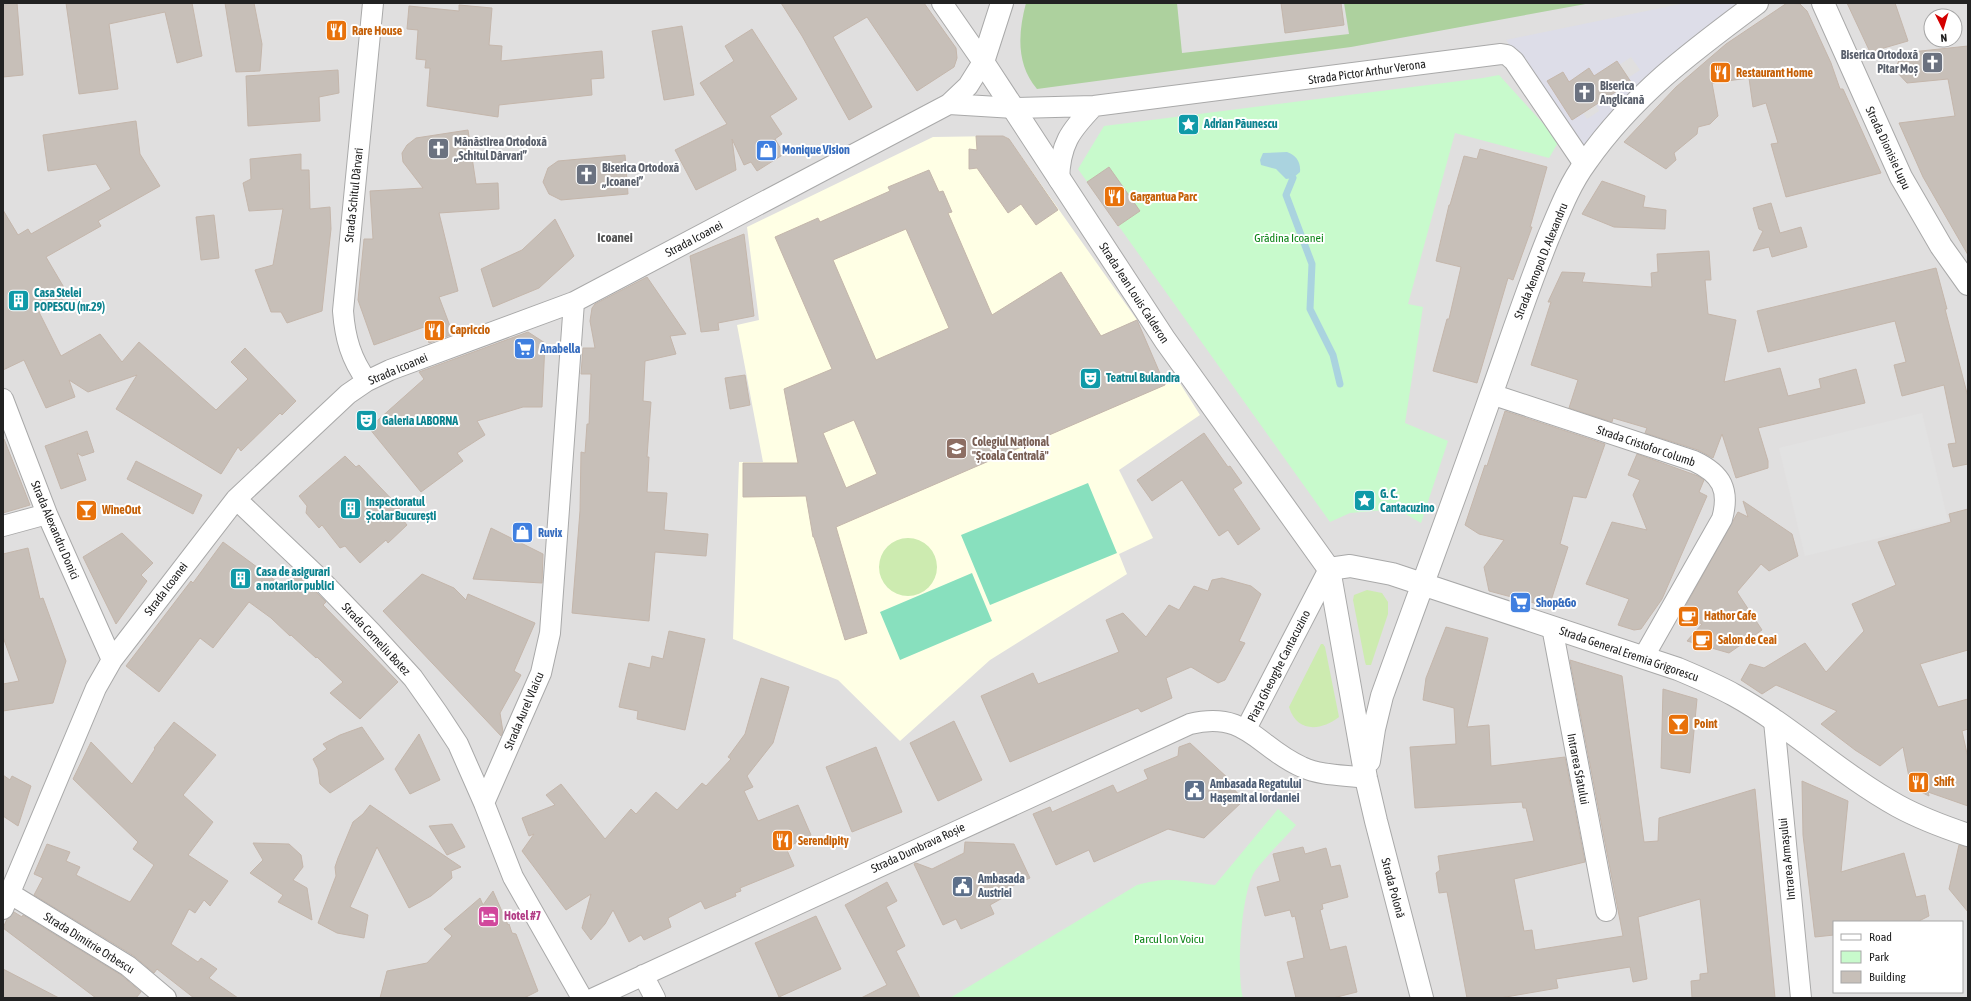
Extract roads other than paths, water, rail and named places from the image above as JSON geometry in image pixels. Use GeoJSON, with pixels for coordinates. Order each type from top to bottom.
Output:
{"type":"FeatureCollection","features":[{"type":"Feature","properties":{"kind":"street","name":"Strada Schitul Dârvari"},"geometry":{"type":"LineString","coordinates":[[367,381],[357,367],[350,353],[344,325],[343,311],[373,3]]}},
{"type":"Feature","properties":{"kind":"street"},"geometry":{"type":"LineString","coordinates":[[942,3],[983,62]]}},
{"type":"Feature","properties":{"kind":"street"},"geometry":{"type":"LineString","coordinates":[[983,62],[1002,3]]}},
{"type":"Feature","properties":{"kind":"street","name":"Strada Xenopol D. Alexandru"},"geometry":{"type":"LineString","coordinates":[[1422,584],[1542,252],[1561,208],[1584,164],[1608,133],[1641,96],[1671,68],[1757,3]]}},
{"type":"Feature","properties":{"kind":"street","name":"Strada Dionisie Lupu"},"geometry":{"type":"LineString","coordinates":[[1823,3],[1877,127],[1901,176],[1941,246],[1968,284]]}},
{"type":"Feature","properties":{"kind":"street","name":"Strada Pictor Arthur Verona"},"geometry":{"type":"LineString","coordinates":[[1014,108],[1094,106],[1501,54],[1507,55],[1514,61],[1584,164]]}},
{"type":"Feature","properties":{"kind":"street","name":"Strada Icoanei"},"geometry":{"type":"LineString","coordinates":[[6,901],[96,688],[112,660],[236,499],[348,394],[367,381],[390,370],[574,302],[949,104],[968,86],[983,62]]}},
{"type":"Feature","properties":{"kind":"street","name":"Strada Jean Louis Calderon"},"geometry":{"type":"LineString","coordinates":[[983,62],[1165,340],[1329,569]]}},
{"type":"Feature","properties":{"kind":"street"},"geometry":{"type":"LineString","coordinates":[[949,104],[1014,108]]}},
{"type":"Feature","properties":{"kind":"street"},"geometry":{"type":"LineString","coordinates":[[1059,180],[1063,148],[1071,132],[1094,106]]}},
{"type":"Feature","properties":{"kind":"street","name":"Strada Aurel Vlaicu"},"geometry":{"type":"LineString","coordinates":[[484,803],[541,673],[550,633],[574,302]]}},
{"type":"Feature","properties":{"kind":"street","name":"Strada Cristofor Columb"},"geometry":{"type":"LineString","coordinates":[[1491,394],[1694,461],[1714,473],[1721,482],[1725,493],[1725,507],[1722,519],[1643,658]]}},
{"type":"Feature","properties":{"kind":"street","name":"Strada Alexandru Donici"},"geometry":{"type":"LineString","coordinates":[[3,398],[47,514],[112,660]]}},
{"type":"Feature","properties":{"kind":"street","name":"Strada Corneliu Botez"},"geometry":{"type":"LineString","coordinates":[[236,499],[316,575],[413,678],[458,744],[484,803]]}},
{"type":"Feature","properties":{"kind":"street"},"geometry":{"type":"LineString","coordinates":[[3,526],[47,514]]}},
{"type":"Feature","properties":{"kind":"street"},"geometry":{"type":"LineString","coordinates":[[1350,566],[1371,569],[1422,584],[1378,711],[1366,778],[1329,569],[1350,566]]}},
{"type":"Feature","properties":{"kind":"street","name":"Piața Gheorghe Cantacuzino"},"geometry":{"type":"LineString","coordinates":[[1329,569],[1246,729],[1293,763],[1304,768],[1366,778]]}},
{"type":"Feature","properties":{"kind":"street","name":"Strada General Eremia Grigorescu"},"geometry":{"type":"LineString","coordinates":[[1422,584],[1643,658],[1703,680],[1734,695],[1897,805],[1939,825],[1968,835]]}},
{"type":"Feature","properties":{"kind":"street","name":"Intrarea Sfatului"},"geometry":{"type":"LineString","coordinates":[[1552,627],[1606,911]]}},
{"type":"Feature","properties":{"kind":"street","name":"Strada Dumbrava Roșie"},"geometry":{"type":"LineString","coordinates":[[594,998],[1190,724],[1204,720],[1219,720],[1246,729]]}},
{"type":"Feature","properties":{"kind":"street","name":"Intrarea Armașului"},"geometry":{"type":"LineString","coordinates":[[1774,721],[1801,998]]}},
{"type":"Feature","properties":{"kind":"street","name":"Strada Polonă"},"geometry":{"type":"LineString","coordinates":[[1366,778],[1422,998]]}},
{"type":"Feature","properties":{"kind":"street"},"geometry":{"type":"LineString","coordinates":[[484,803],[513,877],[582,998]]}},
{"type":"Feature","properties":{"kind":"street","name":"Strada Dimitrie Orbescu"},"geometry":{"type":"LineString","coordinates":[[6,901],[128,966],[166,998]]}},
{"type":"Feature","properties":{"kind":"street"},"geometry":{"type":"LineString","coordinates":[[643,975],[655,998]]}},
{"type":"Feature","properties":{"kind":"water"},"geometry":{"type":"Polygon","coordinates":[[[1287,152],[1295,157],[1300,165],[1300,172],[1293,178],[1286,179],[1276,169],[1261,165],[1260,160],[1263,153],[1287,152]]]}},
{"type":"Feature","properties":{"kind":"waterway"},"geometry":{"type":"LineString","coordinates":[[1293,178],[1286,195],[1312,264],[1310,309],[1333,355],[1340,384]]}},
{"type":"Feature","properties":{"kind":"place","name":"Rare House"},"geometry":{"type":"Point","coordinates":[337,31]}},
{"type":"Feature","properties":{"kind":"place","name":"Biserica Ortodoxă Pitar Moș"},"geometry":{"type":"Point","coordinates":[1933,62]}},
{"type":"Feature","properties":{"kind":"place","name":"Restaurant Home"},"geometry":{"type":"Point","coordinates":[1720,73]}},
{"type":"Feature","properties":{"kind":"place","name":"Biserica Anglicană"},"geometry":{"type":"Point","coordinates":[1584,93]}},
{"type":"Feature","properties":{"kind":"place","name":"Adrian Păunescu"},"geometry":{"type":"Point","coordinates":[1188,124]}},
{"type":"Feature","properties":{"kind":"place","name":"Mănăstirea Ortodoxă „Schitul Dârvari”"},"geometry":{"type":"Point","coordinates":[438,149]}},
{"type":"Feature","properties":{"kind":"place","name":"Monique Vision"},"geometry":{"type":"Point","coordinates":[766,150]}},
{"type":"Feature","properties":{"kind":"place","name":"Biserica Ortodoxă „Icoanei”"},"geometry":{"type":"Point","coordinates":[586,175]}},
{"type":"Feature","properties":{"kind":"place","name":"Gargantua Parc"},"geometry":{"type":"Point","coordinates":[1114,197]}},
{"type":"Feature","properties":{"kind":"place","name":"Casa Stelei POPESCU (nr.29)"},"geometry":{"type":"Point","coordinates":[19,300]}},
{"type":"Feature","properties":{"kind":"place","name":"Capriccio"},"geometry":{"type":"Point","coordinates":[435,330]}},
{"type":"Feature","properties":{"kind":"place","name":"Anabella"},"geometry":{"type":"Point","coordinates":[525,349]}},
{"type":"Feature","properties":{"kind":"place","name":"Teatrul Bulandra"},"geometry":{"type":"Point","coordinates":[1091,378]}},
{"type":"Feature","properties":{"kind":"place","name":"Galeria LABORNA"},"geometry":{"type":"Point","coordinates":[366,421]}},
{"type":"Feature","properties":{"kind":"place","name":"Colegiul Național \"Școala Centrală\""},"geometry":{"type":"Point","coordinates":[956,449]}},
{"type":"Feature","properties":{"kind":"place","name":"G. C. Cantacuzino"},"geometry":{"type":"Point","coordinates":[1365,501]}},
{"type":"Feature","properties":{"kind":"place","name":"Inspectoratul Școlar București"},"geometry":{"type":"Point","coordinates":[350,509]}},
{"type":"Feature","properties":{"kind":"place","name":"WineOut"},"geometry":{"type":"Point","coordinates":[87,510]}},
{"type":"Feature","properties":{"kind":"place","name":"Ruvix"},"geometry":{"type":"Point","coordinates":[523,533]}},
{"type":"Feature","properties":{"kind":"place","name":"Casa de asigurari a notarilor publici"},"geometry":{"type":"Point","coordinates":[240,579]}},
{"type":"Feature","properties":{"kind":"place","name":"Shop&Go"},"geometry":{"type":"Point","coordinates":[1521,603]}},
{"type":"Feature","properties":{"kind":"place","name":"Hathor Cafe"},"geometry":{"type":"Point","coordinates":[1688,616]}},
{"type":"Feature","properties":{"kind":"place","name":"Salon de Ceai"},"geometry":{"type":"Point","coordinates":[1703,640]}},
{"type":"Feature","properties":{"kind":"place","name":"Point"},"geometry":{"type":"Point","coordinates":[1679,724]}},
{"type":"Feature","properties":{"kind":"place","name":"Shift"},"geometry":{"type":"Point","coordinates":[1918,782]}},
{"type":"Feature","properties":{"kind":"place","name":"Ambasada Regatului Haşemit al Iordaniei"},"geometry":{"type":"Point","coordinates":[1194,791]}},
{"type":"Feature","properties":{"kind":"place","name":"Serendipity"},"geometry":{"type":"Point","coordinates":[782,841]}},
{"type":"Feature","properties":{"kind":"place","name":"Ambasada Austriei"},"geometry":{"type":"Point","coordinates":[962,886]}},
{"type":"Feature","properties":{"kind":"place","name":"Hotel #7"},"geometry":{"type":"Point","coordinates":[489,916]}},
{"type":"Feature","properties":{"kind":"district","name":"Icoanei"},"geometry":{"type":"Point","coordinates":[615,237]}},
{"type":"Feature","properties":{"kind":"park label","name":"Grădina Icoanei"},"geometry":{"type":"Point","coordinates":[1289,238]}},
{"type":"Feature","properties":{"kind":"park label","name":"Parcul Ion Voicu"},"geometry":{"type":"Point","coordinates":[1169,939]}}]}
